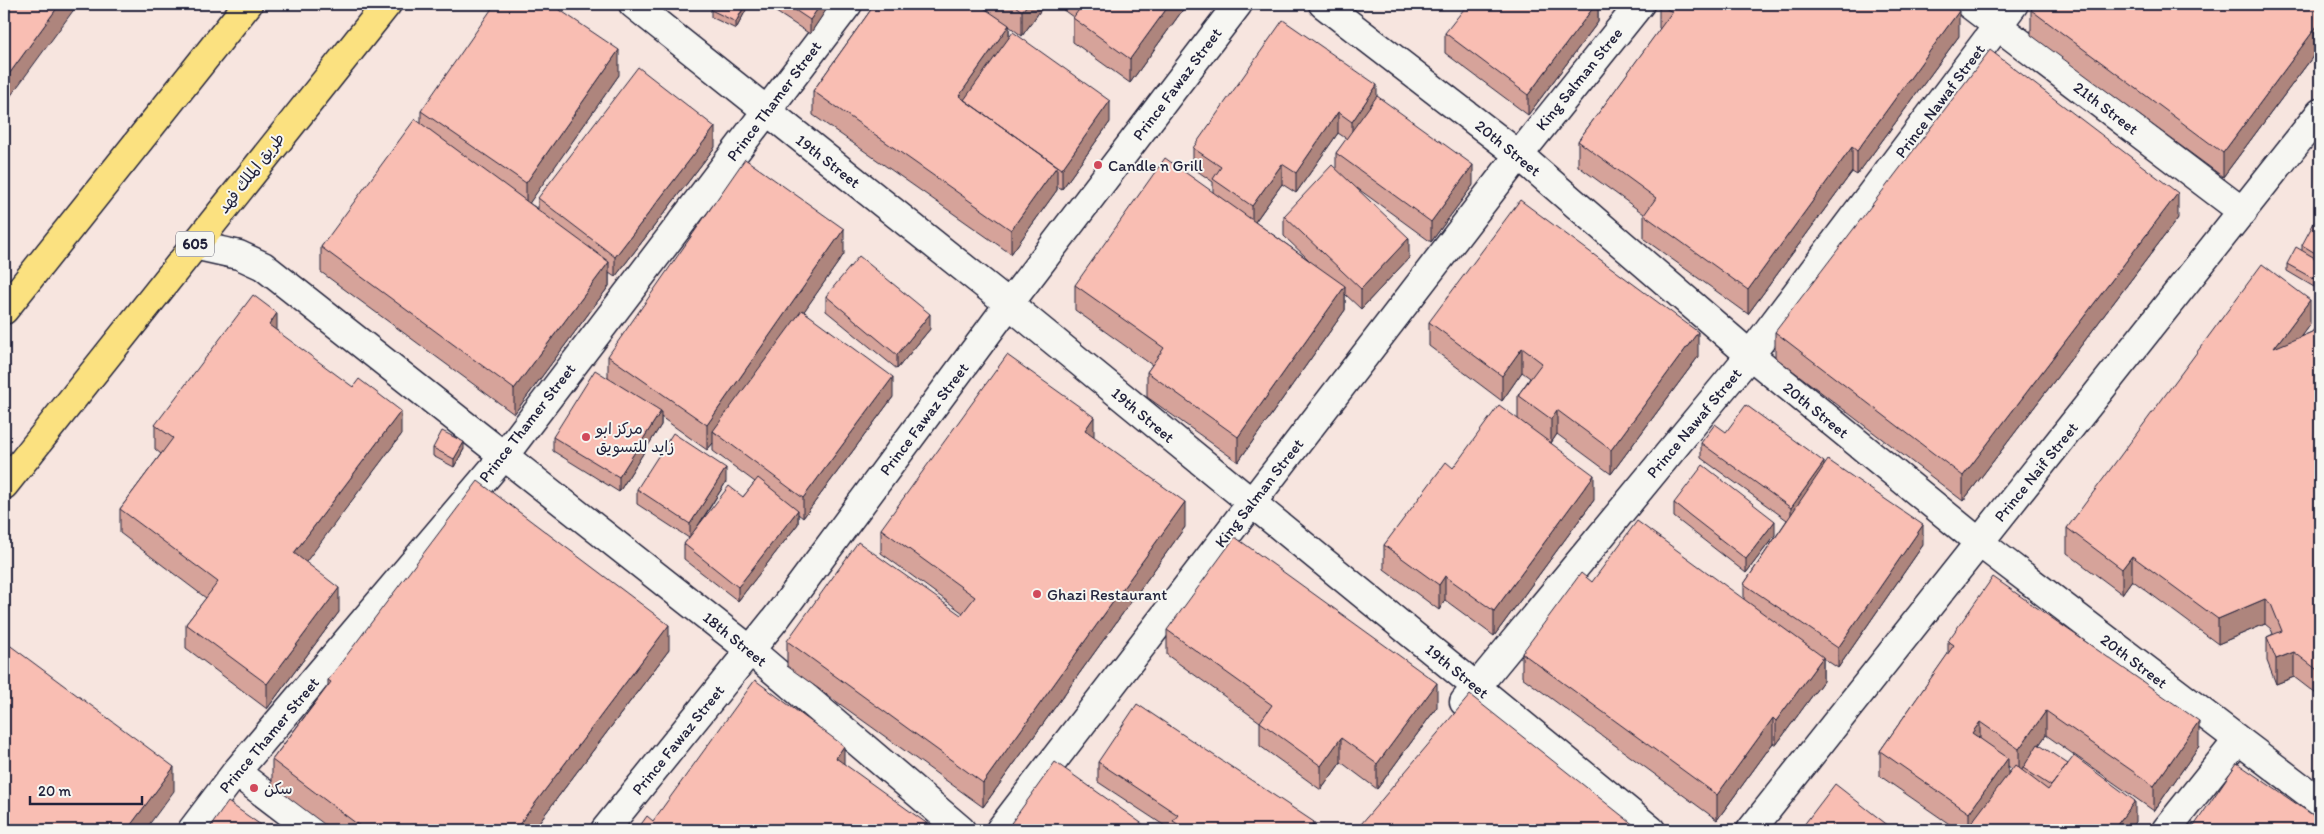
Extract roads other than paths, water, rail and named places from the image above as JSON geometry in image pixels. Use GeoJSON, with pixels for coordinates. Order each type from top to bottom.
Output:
{"type":"FeatureCollection","features":[{"type":"Feature","properties":{"kind":"highway"},"geometry":{"type":"LineString","coordinates":[[4,310],[248,4]]}},
{"type":"Feature","properties":{"kind":"highway","name":"طريق الملك فهد"},"geometry":{"type":"LineString","coordinates":[[4,485],[387,4]]}},
{"type":"Feature","properties":{"kind":"street","name":"19th Street"},"geometry":{"type":"LineString","coordinates":[[633,4],[1009,304],[1250,504],[1651,830]]}},
{"type":"Feature","properties":{"kind":"street","name":"Prince Thamer Street"},"geometry":{"type":"LineString","coordinates":[[192,830],[236,772],[502,457],[848,4]]}},
{"type":"Feature","properties":{"kind":"street","name":"Prince Fawaz Street"},"geometry":{"type":"LineString","coordinates":[[605,830],[750,650],[1009,304],[1238,4]]}},
{"type":"Feature","properties":{"kind":"street","name":"20th Street"},"geometry":{"type":"LineString","coordinates":[[1324,4],[1518,155],[1750,355],[1980,543],[2320,802]]}},
{"type":"Feature","properties":{"kind":"street","name":"King Salman Stree"},"geometry":{"type":"LineString","coordinates":[[1518,155],[1640,4]]}},
{"type":"Feature","properties":{"kind":"street","name":"21th Street"},"geometry":{"type":"LineString","coordinates":[[1969,4],[2243,212]]}},
{"type":"Feature","properties":{"kind":"street","name":"Prince Nawaf Street"},"geometry":{"type":"LineString","coordinates":[[1445,725],[1750,355],[2014,4]]}},
{"type":"Feature","properties":{"kind":"street","name":"Prince Naif Street"},"geometry":{"type":"LineString","coordinates":[[1751,830],[2320,113]]}},
{"type":"Feature","properties":{"kind":"street","name":"King Salman Street"},"geometry":{"type":"LineString","coordinates":[[1000,830],[1518,155]]}},
{"type":"Feature","properties":{"kind":"street","name":"18th Street"},"geometry":{"type":"LineString","coordinates":[[194,245],[239,255],[263,266],[502,457],[750,650],[961,830]]}},
{"type":"Feature","properties":{"kind":"street"},"geometry":{"type":"LineString","coordinates":[[2166,830],[2238,740]]}},
{"type":"Feature","properties":{"kind":"street"},"geometry":{"type":"LineString","coordinates":[[236,772],[312,830]]}},
{"type":"Feature","properties":{"kind":"place","name":"Candle n Grill"},"geometry":{"type":"Point","coordinates":[1098,165]}},
{"type":"Feature","properties":{"kind":"place","name":"مركز ابو زايد للتسويق"},"geometry":{"type":"Point","coordinates":[586,437]}},
{"type":"Feature","properties":{"kind":"place","name":"Ghazi Restaurant"},"geometry":{"type":"Point","coordinates":[1037,594]}},
{"type":"Feature","properties":{"kind":"place","name":"سكن"},"geometry":{"type":"Point","coordinates":[254,788]}}]}
